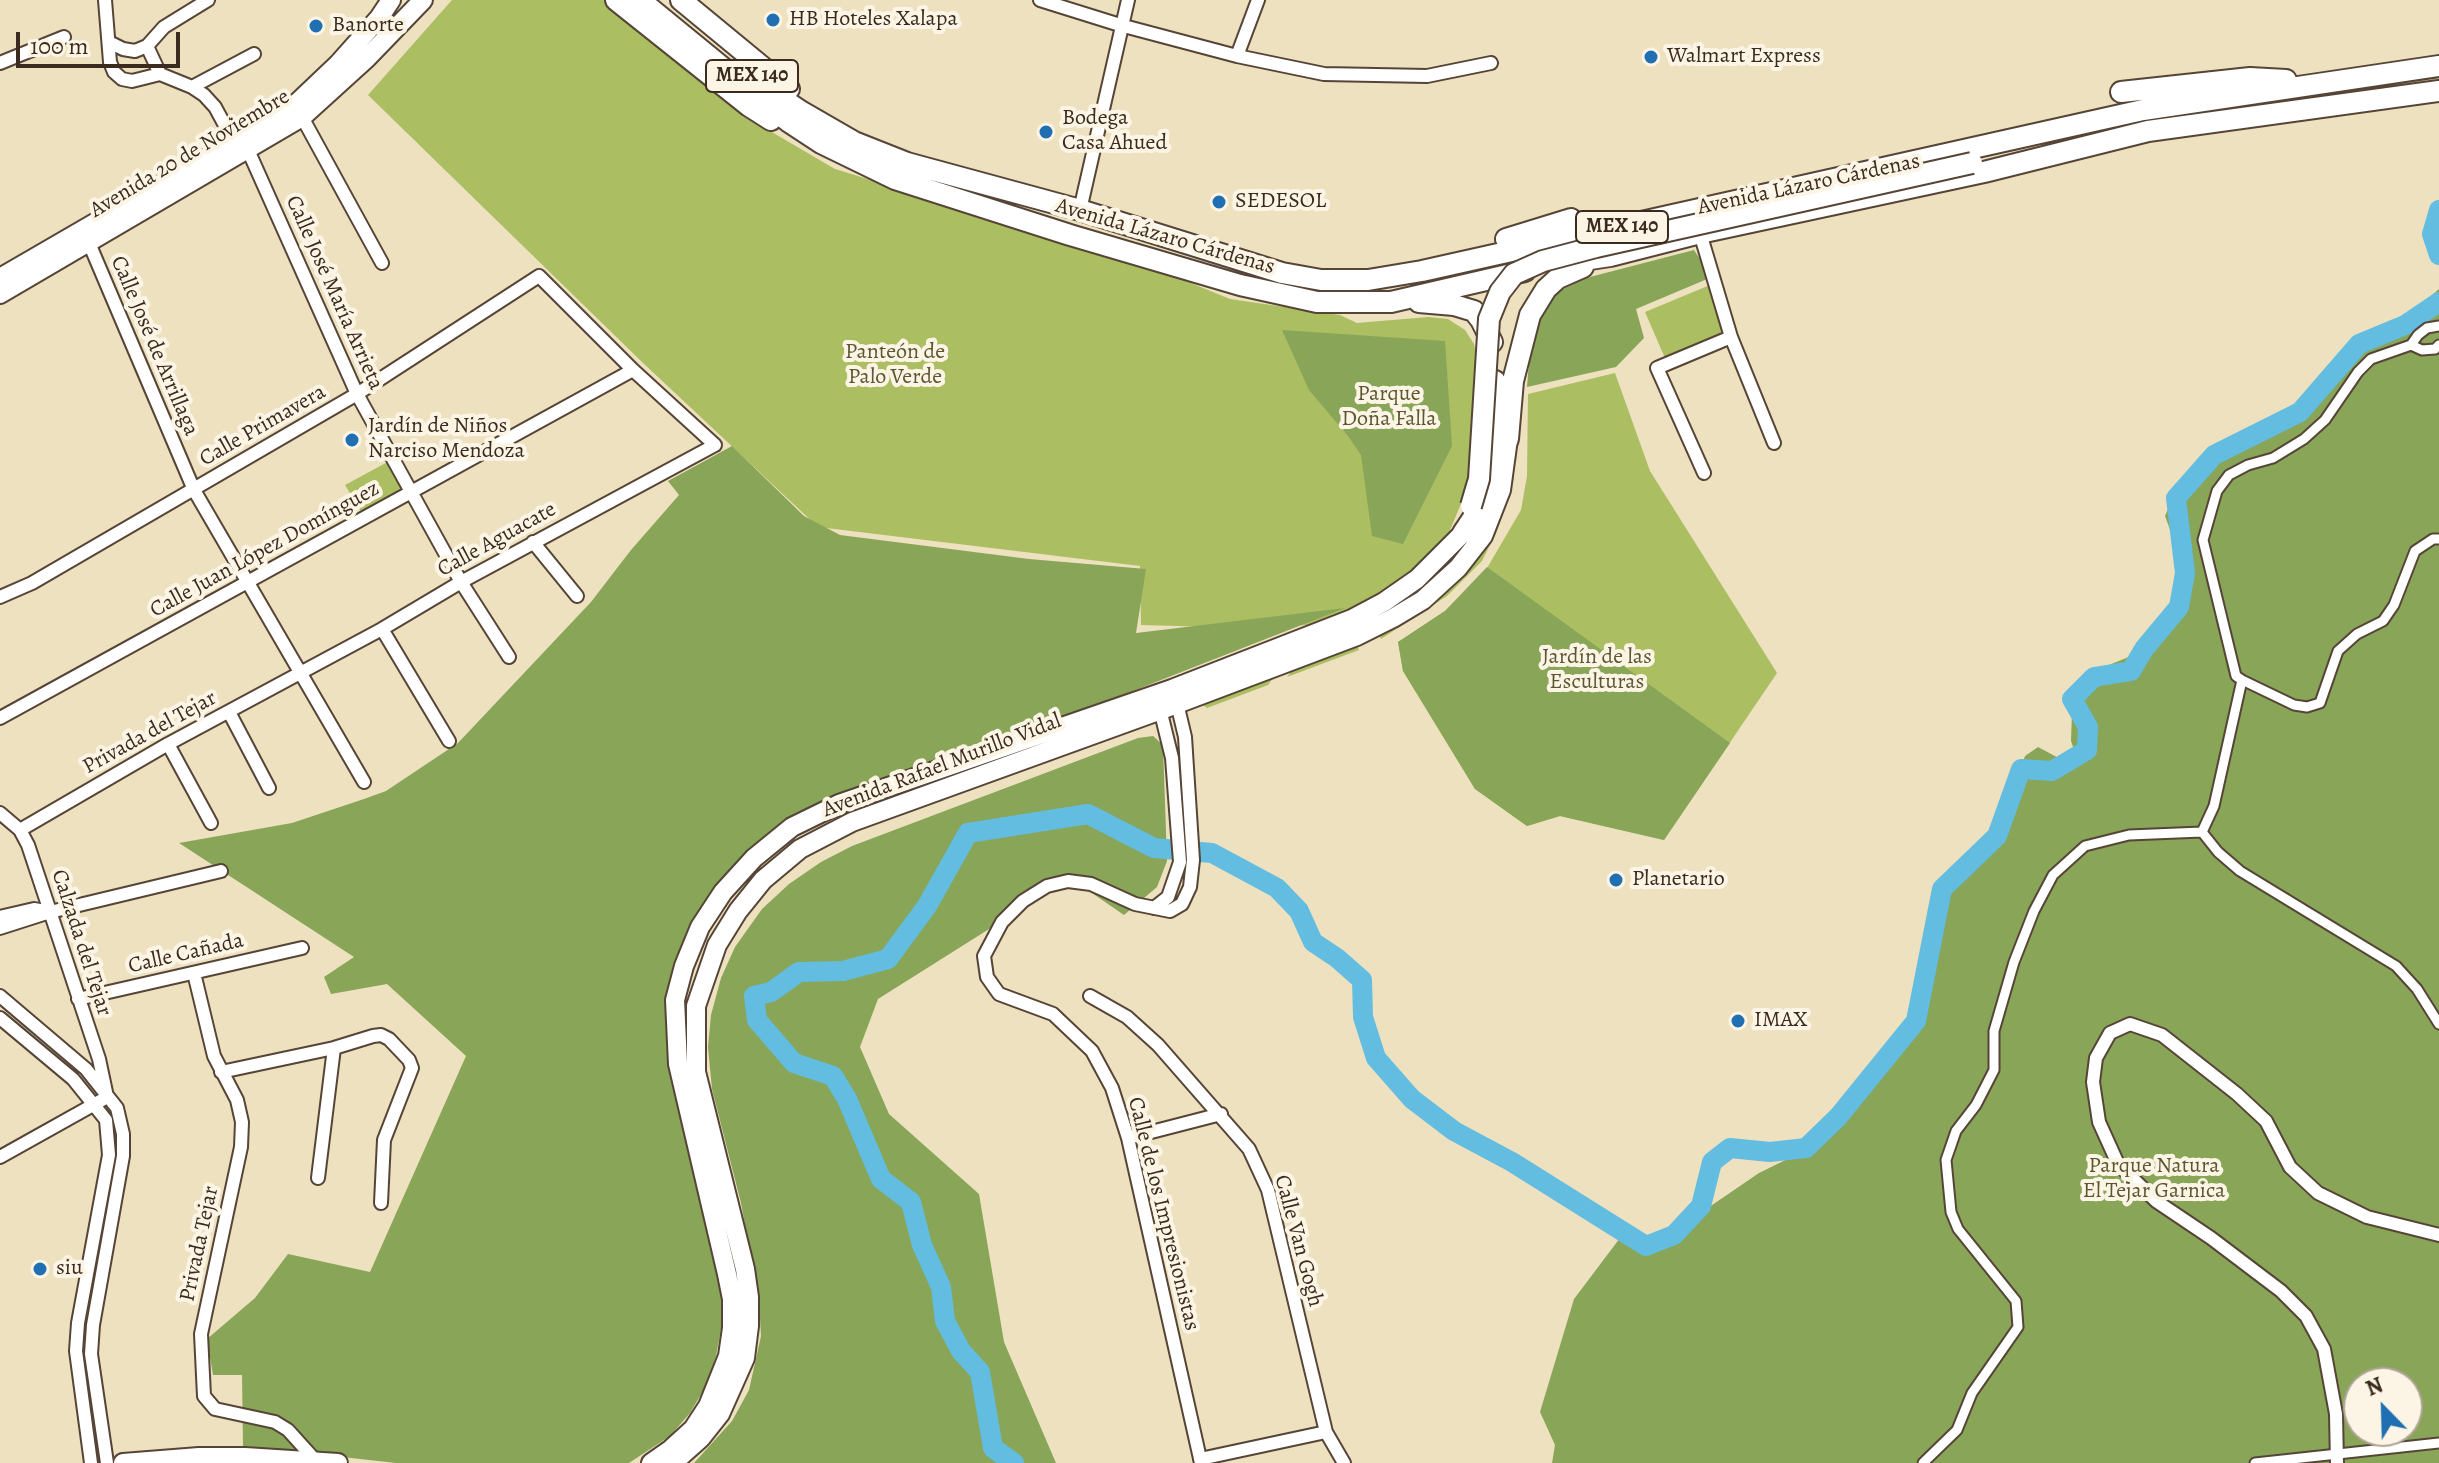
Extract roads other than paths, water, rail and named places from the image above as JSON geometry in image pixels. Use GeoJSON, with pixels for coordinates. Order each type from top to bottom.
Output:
{"type":"FeatureCollection","features":[{"type":"Feature","properties":{"kind":"highway"},"geometry":{"type":"LineString","coordinates":[[616,0],[749,106],[795,133],[821,143]]}},
{"type":"Feature","properties":{"kind":"highway","name":"Avenida Lázaro Cárdenas"},"geometry":{"type":"LineString","coordinates":[[640,0],[789,122],[821,143],[895,179],[1240,285],[1317,302],[1391,302],[1984,172],[2148,131],[2439,91]]}},
{"type":"Feature","properties":{"kind":"highway","name":"Avenida Lázaro Cárdenas"},"geometry":{"type":"LineString","coordinates":[[657,0],[765,87],[854,142],[907,163],[1080,210],[1282,273],[1321,280],[1368,280],[1422,271],[2143,110],[2439,66]]}},
{"type":"Feature","properties":{"kind":"highway"},"geometry":{"type":"LineString","coordinates":[[681,0],[772,78],[836,121],[854,142]]}},
{"type":"Feature","properties":{"kind":"highway"},"geometry":{"type":"LineString","coordinates":[[2121,92],[2250,78],[2322,83]]}},
{"type":"Feature","properties":{"kind":"highway"},"geometry":{"type":"LineString","coordinates":[[1463,533],[1479,479],[1489,319],[1500,292],[1514,274],[1543,261],[1596,247],[1972,163],[2073,125]]}},
{"type":"Feature","properties":{"kind":"highway"},"geometry":{"type":"LineString","coordinates":[[1422,271],[1453,252],[1538,231],[1571,219]]}},
{"type":"Feature","properties":{"kind":"highway"},"geometry":{"type":"LineString","coordinates":[[1508,439],[1513,381],[1530,315],[1546,289],[1558,278],[1610,256]]}},
{"type":"Feature","properties":{"kind":"highway"},"geometry":{"type":"LineString","coordinates":[[1391,302],[1462,306],[1474,311],[1491,337],[1495,374],[1490,469],[1477,512],[1463,533]]}},
{"type":"Feature","properties":{"kind":"main road","name":"Avenida 20 de Noviembre"},"geometry":{"type":"LineString","coordinates":[[0,294],[89,243],[241,146],[298,102],[338,64],[391,0]]}},
{"type":"Feature","properties":{"kind":"main road","name":"Avenida 20 de Noviembre"},"geometry":{"type":"LineString","coordinates":[[0,278],[241,146],[302,117],[367,58],[423,0]]}},
{"type":"Feature","properties":{"kind":"main road","name":"Avenida Rafael Murillo Vidal"},"geometry":{"type":"LineString","coordinates":[[651,1463],[693,1429],[708,1406],[728,1356],[732,1328],[732,1299],[727,1274],[680,1079],[675,1000],[684,966],[700,927],[723,892],[754,858],[792,827],[839,804],[1369,631],[1423,600],[1458,568],[1483,536],[1501,490],[1508,439]]}},
{"type":"Feature","properties":{"kind":"main road","name":"Avenida Rafael Murillo Vidal"},"geometry":{"type":"LineString","coordinates":[[673,1463],[701,1438],[720,1414],[745,1358],[749,1297],[745,1269],[696,1072],[696,1006],[717,945],[738,911],[763,880],[800,849],[852,822],[1166,699],[1367,612],[1417,579],[1463,533]]}},
{"type":"Feature","properties":{"kind":"main road"},"geometry":{"type":"LineString","coordinates":[[123,1463],[199,1457],[338,1463]]}},
{"type":"Feature","properties":{"kind":"street"},"geometry":{"type":"LineString","coordinates":[[105,0],[114,72],[122,79],[132,81],[160,74],[192,87],[254,54]]}},
{"type":"Feature","properties":{"kind":"street"},"geometry":{"type":"LineString","coordinates":[[109,42],[135,51],[147,46],[164,27],[208,0]]}},
{"type":"Feature","properties":{"kind":"street"},"geometry":{"type":"LineString","coordinates":[[1040,0],[1237,56],[1324,74],[1404,78],[1491,63]]}},
{"type":"Feature","properties":{"kind":"street"},"geometry":{"type":"LineString","coordinates":[[1080,210],[1128,0]]}},
{"type":"Feature","properties":{"kind":"street"},"geometry":{"type":"LineString","coordinates":[[1237,56],[1258,0]]}},
{"type":"Feature","properties":{"kind":"street"},"geometry":{"type":"LineString","coordinates":[[0,63],[64,37]]}},
{"type":"Feature","properties":{"kind":"street"},"geometry":{"type":"LineString","coordinates":[[147,46],[160,74]]}},
{"type":"Feature","properties":{"kind":"street","name":"Calle José María Arrieta"},"geometry":{"type":"LineString","coordinates":[[192,87],[215,107],[241,146],[357,394],[461,582],[509,657]]}},
{"type":"Feature","properties":{"kind":"street"},"geometry":{"type":"LineString","coordinates":[[302,117],[382,263]]}},
{"type":"Feature","properties":{"kind":"street"},"geometry":{"type":"LineString","coordinates":[[1700,233],[1731,337],[1774,443]]}},
{"type":"Feature","properties":{"kind":"street","name":"Calle José de Arrillaga"},"geometry":{"type":"LineString","coordinates":[[89,243],[194,490],[364,782]]}},
{"type":"Feature","properties":{"kind":"street","name":"Calle Primavera"},"geometry":{"type":"LineString","coordinates":[[0,597],[32,583],[357,394],[539,276],[633,370]]}},
{"type":"Feature","properties":{"kind":"street"},"geometry":{"type":"LineString","coordinates":[[2439,326],[2427,328],[2411,345],[2371,359],[2358,372],[2325,420],[2304,439],[2273,458],[2248,465],[2229,475],[2217,491],[2203,540],[2236,676],[2294,705],[2307,707],[2320,703],[2338,651],[2357,634],[2383,621],[2394,605],[2415,551],[2433,539],[2439,539]]}},
{"type":"Feature","properties":{"kind":"street"},"geometry":{"type":"LineString","coordinates":[[1704,473],[1657,368],[1731,337]]}},
{"type":"Feature","properties":{"kind":"street"},"geometry":{"type":"LineString","coordinates":[[2411,345],[2422,350],[2435,349],[2439,345]]}},
{"type":"Feature","properties":{"kind":"street","name":"Calle Aguacate"},"geometry":{"type":"LineString","coordinates":[[302,673],[533,542],[715,445],[633,370]]}},
{"type":"Feature","properties":{"kind":"street","name":"Calle Juan López Domínguez"},"geometry":{"type":"LineString","coordinates":[[0,718],[633,370]]}},
{"type":"Feature","properties":{"kind":"street"},"geometry":{"type":"LineString","coordinates":[[533,542],[577,596]]}},
{"type":"Feature","properties":{"kind":"street"},"geometry":{"type":"LineString","coordinates":[[382,629],[449,741]]}},
{"type":"Feature","properties":{"kind":"street","name":"Privada del Tejar"},"geometry":{"type":"LineString","coordinates":[[20,830],[168,744],[302,673]]}},
{"type":"Feature","properties":{"kind":"street"},"geometry":{"type":"LineString","coordinates":[[2202,832],[2214,806],[2242,680]]}},
{"type":"Feature","properties":{"kind":"street"},"geometry":{"type":"LineString","coordinates":[[1154,908],[1168,897],[1186,843],[1183,728],[1166,699]]}},
{"type":"Feature","properties":{"kind":"street"},"geometry":{"type":"LineString","coordinates":[[1154,908],[1170,911],[1182,904],[1190,887],[1193,860],[1186,843],[1166,699]]}},
{"type":"Feature","properties":{"kind":"street"},"geometry":{"type":"LineString","coordinates":[[229,712],[269,788]]}},
{"type":"Feature","properties":{"kind":"street"},"geometry":{"type":"LineString","coordinates":[[168,744],[211,823]]}},
{"type":"Feature","properties":{"kind":"street"},"geometry":{"type":"LineString","coordinates":[[1172,758],[1186,757]]}},
{"type":"Feature","properties":{"kind":"street","name":"Calzada del Tejar"},"geometry":{"type":"LineString","coordinates":[[0,813],[20,830],[28,845],[99,1059],[107,1095]]}},
{"type":"Feature","properties":{"kind":"street"},"geometry":{"type":"LineString","coordinates":[[2202,832],[2218,852],[2240,871],[2396,966],[2417,989],[2439,1024]]}},
{"type":"Feature","properties":{"kind":"street"},"geometry":{"type":"LineString","coordinates":[[1923,1463],[1957,1430],[1972,1393],[2018,1327],[2016,1301],[1958,1229],[1951,1212],[1946,1160],[1956,1131],[1976,1105],[1994,1070],[1994,1031],[2014,962],[2034,911],[2053,875],[2085,846],[2129,835],[2202,832]]}},
{"type":"Feature","properties":{"kind":"street"},"geometry":{"type":"LineString","coordinates":[[0,928],[50,912],[221,871]]}},
{"type":"Feature","properties":{"kind":"street","name":"Calle de los Impresionistas"},"geometry":{"type":"LineString","coordinates":[[1154,908],[1135,904],[1091,884],[1068,881],[1047,886],[1023,901],[1002,922],[984,956],[987,977],[999,994],[1053,1014],[1092,1051],[1112,1088],[1128,1138],[1200,1461]]}},
{"type":"Feature","properties":{"kind":"street"},"geometry":{"type":"LineString","coordinates":[[0,917],[34,909],[50,912]]}},
{"type":"Feature","properties":{"kind":"street","name":"Calle Cañada"},"geometry":{"type":"LineString","coordinates":[[78,999],[302,948]]}},
{"type":"Feature","properties":{"kind":"street","name":"Privada Tejar"},"geometry":{"type":"LineString","coordinates":[[194,973],[214,1056],[237,1100],[242,1122],[241,1147],[201,1334],[204,1396],[215,1409],[275,1422],[288,1430],[316,1461]]}},
{"type":"Feature","properties":{"kind":"street"},"geometry":{"type":"LineString","coordinates":[[0,996],[86,1069],[117,1108],[123,1134],[123,1156],[93,1325],[91,1354],[107,1463]]}},
{"type":"Feature","properties":{"kind":"street","name":"Calle Van Gogh"},"geometry":{"type":"LineString","coordinates":[[1090,996],[1127,1017],[1158,1045],[1249,1149],[1268,1190],[1326,1432],[1344,1463]]}},
{"type":"Feature","properties":{"kind":"street"},"geometry":{"type":"LineString","coordinates":[[0,1018],[73,1079],[106,1120],[109,1155],[78,1323],[76,1351],[91,1463]]}},
{"type":"Feature","properties":{"kind":"street"},"geometry":{"type":"LineString","coordinates":[[2338,1458],[2336,1414],[2324,1349],[2306,1316],[2281,1291],[2223,1246],[2156,1201],[2118,1164],[2099,1122],[2093,1082],[2096,1058],[2110,1033],[2130,1024],[2162,1035],[2266,1121],[2290,1167],[2318,1193],[2367,1217],[2439,1235]]}},
{"type":"Feature","properties":{"kind":"street"},"geometry":{"type":"LineString","coordinates":[[221,1072],[381,1035],[389,1039],[409,1060],[412,1068],[384,1140],[381,1203]]}},
{"type":"Feature","properties":{"kind":"street"},"geometry":{"type":"LineString","coordinates":[[318,1178],[334,1048]]}},
{"type":"Feature","properties":{"kind":"street"},"geometry":{"type":"LineString","coordinates":[[0,1157],[95,1105],[107,1095]]}},
{"type":"Feature","properties":{"kind":"street"},"geometry":{"type":"LineString","coordinates":[[1128,1138],[1221,1114]]}},
{"type":"Feature","properties":{"kind":"street"},"geometry":{"type":"LineString","coordinates":[[1200,1461],[1326,1432]]}},
{"type":"Feature","properties":{"kind":"street"},"geometry":{"type":"LineString","coordinates":[[2255,1463],[2338,1458],[2439,1443]]}},
{"type":"Feature","properties":{"kind":"waterway"},"geometry":{"type":"LineString","coordinates":[[2439,210],[2432,234],[2439,255]]}},
{"type":"Feature","properties":{"kind":"waterway"},"geometry":{"type":"LineString","coordinates":[[1014,1463],[993,1448],[980,1372],[961,1351],[945,1321],[941,1287],[922,1245],[911,1202],[881,1179],[847,1099],[833,1076],[794,1063],[757,1020],[754,996],[771,992],[799,972],[843,971],[888,959],[927,906],[968,833],[1088,814],[1154,848],[1212,853],[1277,888],[1299,911],[1313,942],[1362,980],[1363,1017],[1376,1058],[1412,1099],[1454,1131],[1512,1162],[1646,1246],[1674,1235],[1701,1206],[1712,1162],[1730,1148],[1770,1152],[1806,1148],[1838,1117],[1916,1021],[1942,889],[1997,836],[2021,769],[2052,771],[2087,750],[2088,727],[2072,699],[2094,677],[2131,671],[2144,649],[2179,607],[2185,573],[2176,498],[2214,455],[2300,412],[2359,344],[2405,325],[2439,302]]}},
{"type":"Feature","properties":{"kind":"place","name":"HB Hoteles Xalapa"},"geometry":{"type":"Point","coordinates":[773,20]}},
{"type":"Feature","properties":{"kind":"place","name":"Banorte"},"geometry":{"type":"Point","coordinates":[316,26]}},
{"type":"Feature","properties":{"kind":"place","name":"Walmart Express"},"geometry":{"type":"Point","coordinates":[1651,57]}},
{"type":"Feature","properties":{"kind":"place","name":"Bodega Casa Ahued"},"geometry":{"type":"Point","coordinates":[1046,132]}},
{"type":"Feature","properties":{"kind":"place","name":"SEDESOL"},"geometry":{"type":"Point","coordinates":[1219,202]}},
{"type":"Feature","properties":{"kind":"place","name":"Jardín de Niños Narciso Mendoza"},"geometry":{"type":"Point","coordinates":[352,440]}},
{"type":"Feature","properties":{"kind":"place","name":"Planetario"},"geometry":{"type":"Point","coordinates":[1616,880]}},
{"type":"Feature","properties":{"kind":"place","name":"IMAX"},"geometry":{"type":"Point","coordinates":[1738,1021]}},
{"type":"Feature","properties":{"kind":"place","name":"siu"},"geometry":{"type":"Point","coordinates":[40,1269]}},
{"type":"Feature","properties":{"kind":"park label","name":"Panteón de Palo Verde"},"geometry":{"type":"Point","coordinates":[895,366]}},
{"type":"Feature","properties":{"kind":"park label","name":"Parque Doña Falla"},"geometry":{"type":"Point","coordinates":[1389,408]}},
{"type":"Feature","properties":{"kind":"park label","name":"Jardín de las Esculturas"},"geometry":{"type":"Point","coordinates":[1597,670]}},
{"type":"Feature","properties":{"kind":"park label","name":"Parque Natura El Tejar Garnica"},"geometry":{"type":"Point","coordinates":[2154,1180]}}]}
